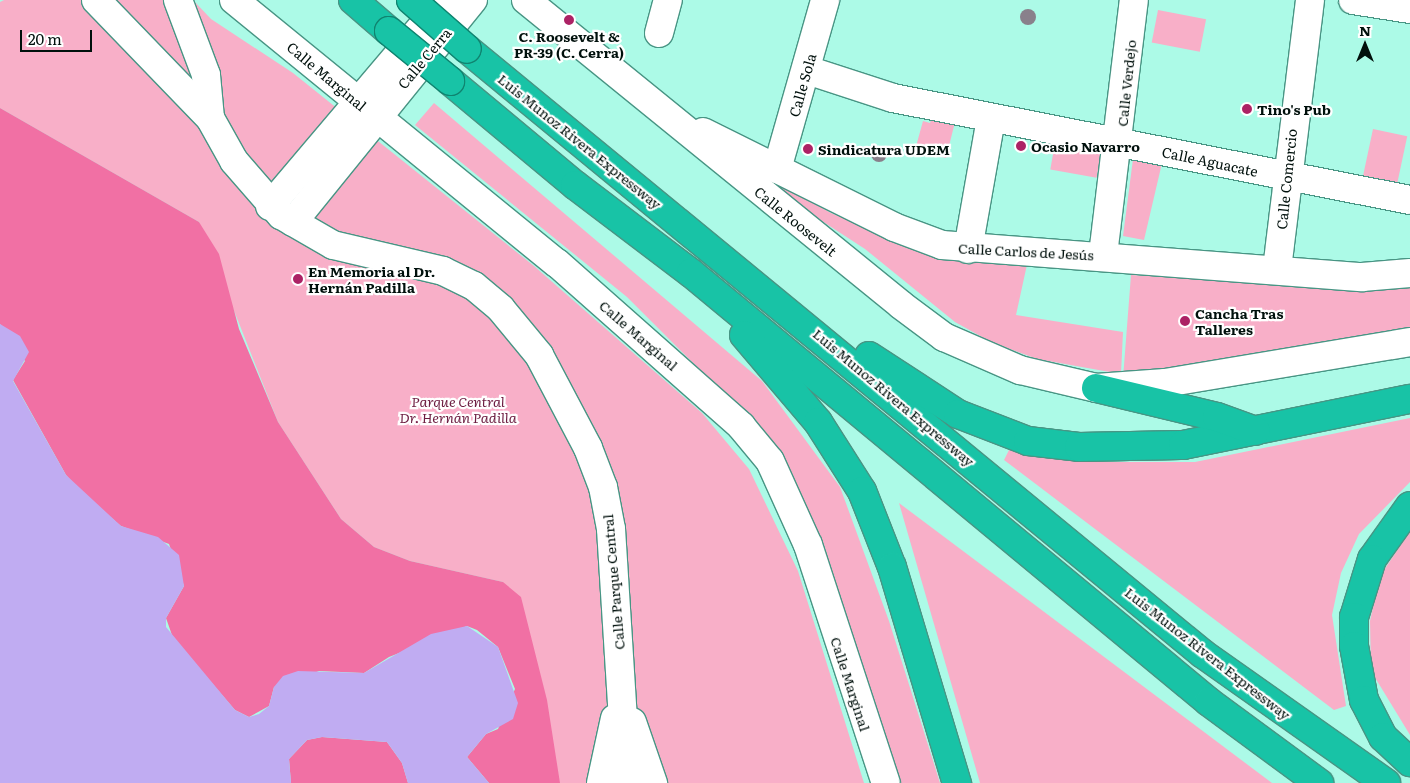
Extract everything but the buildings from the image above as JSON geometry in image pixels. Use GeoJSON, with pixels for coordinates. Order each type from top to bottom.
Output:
{"type":"FeatureCollection","features":[{"type":"Feature","properties":{"kind":"highway"},"geometry":{"type":"LineString","coordinates":[[352,0],[450,81],[691,272],[1209,702],[1319,783]]}},
{"type":"Feature","properties":{"kind":"highway","name":"Luis Munoz Rivera Expressway"},"geometry":{"type":"LineString","coordinates":[[411,0],[467,50],[814,330],[1203,654],[1386,783]]}},
{"type":"Feature","properties":{"kind":"highway"},"geometry":{"type":"LineString","coordinates":[[691,272],[818,422],[862,491],[895,576],[957,783]]}},
{"type":"Feature","properties":{"kind":"highway"},"geometry":{"type":"LineString","coordinates":[[814,330],[872,358],[958,414],[1028,441],[1133,449],[1256,431],[1410,399]]}},
{"type":"Feature","properties":{"kind":"highway"},"geometry":{"type":"LineString","coordinates":[[1096,388],[1217,417],[1256,431]]}},
{"type":"Feature","properties":{"kind":"highway"},"geometry":{"type":"LineString","coordinates":[[1410,506],[1372,559],[1354,617],[1354,646],[1372,720],[1383,737],[1410,762]]}},
{"type":"Feature","properties":{"kind":"street","name":"Calle Parque Central"},"geometry":{"type":"LineString","coordinates":[[96,0],[210,118],[234,161],[270,206],[333,245],[442,270],[474,286],[502,310],[539,355],[588,448],[603,487],[611,529],[627,783]]}},
{"type":"Feature","properties":{"kind":"street"},"geometry":{"type":"LineString","coordinates":[[178,0],[206,75],[210,118]]}},
{"type":"Feature","properties":{"kind":"street","name":"Calle Marginal"},"geometry":{"type":"LineString","coordinates":[[234,0],[629,326],[741,426],[770,461],[808,545],[886,783]]}},
{"type":"Feature","properties":{"kind":"street","name":"Calle Cerra"},"geometry":{"type":"LineString","coordinates":[[367,109],[445,0]]}},
{"type":"Feature","properties":{"kind":"street","name":"Calle Cerra"},"geometry":{"type":"LineString","coordinates":[[367,109],[473,0]]}},
{"type":"Feature","properties":{"kind":"street","name":"Calle Roosevelt"},"geometry":{"type":"LineString","coordinates":[[526,0],[670,115],[718,158],[944,337],[1020,370],[1096,388],[1165,383],[1410,342]]}},
{"type":"Feature","properties":{"kind":"street"},"geometry":{"type":"LineString","coordinates":[[658,33],[668,0]]}},
{"type":"Feature","properties":{"kind":"street","name":"Calle Sola"},"geometry":{"type":"LineString","coordinates":[[777,169],[807,70],[825,0]]}},
{"type":"Feature","properties":{"kind":"street","name":"Calle Verdejo"},"geometry":{"type":"LineString","coordinates":[[1103,255],[1119,142],[1134,0]]}},
{"type":"Feature","properties":{"kind":"street","name":"Calle Comercio"},"geometry":{"type":"LineString","coordinates":[[1277,269],[1285,178],[1310,0]]}},
{"type":"Feature","properties":{"kind":"street"},"geometry":{"type":"LineString","coordinates":[[1353,0],[1410,10]]}},
{"type":"Feature","properties":{"kind":"street","name":"Calle Aguacate"},"geometry":{"type":"LineString","coordinates":[[807,70],[893,98],[1119,142],[1285,178],[1371,190],[1410,200]]}},
{"type":"Feature","properties":{"kind":"street"},"geometry":{"type":"LineString","coordinates":[[270,206],[367,109]]}},
{"type":"Feature","properties":{"kind":"street"},"geometry":{"type":"LineString","coordinates":[[293,222],[367,109]]}},
{"type":"Feature","properties":{"kind":"street","name":"Calle Carlos de Jesús"},"geometry":{"type":"LineString","coordinates":[[670,115],[894,227],[942,245],[968,249],[1103,255],[1362,277],[1410,273]]}},
{"type":"Feature","properties":{"kind":"street"},"geometry":{"type":"LineString","coordinates":[[968,249],[991,118]]}},
{"type":"Feature","properties":{"kind":"street","name":"Calle Parque Central"},"geometry":{"type":"LineString","coordinates":[[601,783],[621,693]]}},
{"type":"Feature","properties":{"kind":"street","name":"Calle Parque Central"},"geometry":{"type":"LineString","coordinates":[[621,693],[653,783]]}},
{"type":"Feature","properties":{"kind":"green space","name":"Parque Central Dr. Hernán Padilla"},"geometry":{"type":"Polygon","coordinates":[[[4,0],[193,0],[211,19],[293,73],[534,266],[702,413],[749,469],[798,571],[864,783],[555,783],[503,582],[410,561],[374,547],[341,519],[278,422],[199,222],[0,108],[0,2],[4,0]]]}},
{"type":"Feature","properties":{"kind":"green space"},"geometry":{"type":"Polygon","coordinates":[[[1158,10],[1206,19],[1200,52],[1152,42],[1158,10]]]}},
{"type":"Feature","properties":{"kind":"green space"},"geometry":{"type":"Polygon","coordinates":[[[434,103],[762,381],[840,487],[889,621],[940,783],[900,783],[823,542],[775,445],[627,297],[415,125],[434,103]]]}},
{"type":"Feature","properties":{"kind":"green space"},"geometry":{"type":"Polygon","coordinates":[[[932,118],[955,122],[946,158],[915,150],[923,121],[930,123],[932,118]]]}},
{"type":"Feature","properties":{"kind":"green space"},"geometry":{"type":"Polygon","coordinates":[[[1373,129],[1407,136],[1397,185],[1363,178],[1373,129]]]}},
{"type":"Feature","properties":{"kind":"green space"},"geometry":{"type":"Polygon","coordinates":[[[1055,143],[1101,151],[1097,178],[1050,170],[1055,143]]]}},
{"type":"Feature","properties":{"kind":"green space"},"geometry":{"type":"Polygon","coordinates":[[[1133,159],[1162,163],[1144,240],[1123,236],[1133,159]]]}},
{"type":"Feature","properties":{"kind":"green space"},"geometry":{"type":"Polygon","coordinates":[[[762,174],[831,213],[949,261],[1028,260],[1016,315],[1123,332],[1121,374],[1037,359],[991,342],[955,322],[865,249],[765,184],[762,174]]]}},
{"type":"Feature","properties":{"kind":"green space"},"geometry":{"type":"Polygon","coordinates":[[[1131,275],[1364,287],[1410,279],[1410,327],[1123,378],[1131,275]]]}},
{"type":"Feature","properties":{"kind":"green space"},"geometry":{"type":"Polygon","coordinates":[[[1410,418],[1410,482],[1359,534],[1341,573],[1332,615],[1346,706],[1334,710],[1004,460],[1009,450],[1097,462],[1195,462],[1410,418]]]}},
{"type":"Feature","properties":{"kind":"green space"},"geometry":{"type":"Polygon","coordinates":[[[899,503],[1272,783],[980,783],[899,503]]]}},
{"type":"Feature","properties":{"kind":"green space"},"geometry":{"type":"Polygon","coordinates":[[[1410,531],[1410,735],[1371,671],[1370,621],[1380,576],[1410,531]]]}},
{"type":"Feature","properties":{"kind":"shaded area"},"geometry":{"type":"Polygon","coordinates":[[[0,108],[199,222],[219,254],[239,329],[278,422],[341,519],[374,547],[410,561],[503,582],[521,597],[547,700],[560,783],[489,783],[467,757],[486,734],[498,729],[515,689],[498,647],[477,630],[467,626],[389,657],[364,673],[319,671],[274,687],[269,706],[249,717],[235,710],[173,638],[166,618],[184,586],[169,544],[121,526],[82,493],[66,475],[13,380],[25,361],[0,324],[0,108]]]}},
{"type":"Feature","properties":{"kind":"shaded area"},"geometry":{"type":"Polygon","coordinates":[[[0,324],[20,336],[29,352],[13,381],[66,475],[121,526],[158,537],[179,555],[184,586],[166,618],[166,627],[235,710],[249,717],[259,714],[269,706],[274,687],[283,676],[298,671],[364,673],[431,634],[467,626],[498,647],[518,703],[513,719],[486,734],[467,757],[489,783],[408,783],[402,763],[387,742],[322,737],[307,740],[289,759],[291,783],[0,783],[0,324]]]}},
{"type":"Feature","properties":{"kind":"shaded area"},"geometry":{"type":"Polygon","coordinates":[[[322,737],[387,742],[402,763],[408,783],[291,783],[289,759],[307,740],[322,737]]]}},
{"type":"Feature","properties":{"kind":"place","name":"C. Roosevelt & PR-39 (C. Cerra)"},"geometry":{"type":"Point","coordinates":[569,20]}},
{"type":"Feature","properties":{"kind":"place","name":"Tino's Pub"},"geometry":{"type":"Point","coordinates":[1247,109]}},
{"type":"Feature","properties":{"kind":"place","name":"Ocasio Navarro"},"geometry":{"type":"Point","coordinates":[1021,146]}},
{"type":"Feature","properties":{"kind":"place","name":"Sindicatura UDEM"},"geometry":{"type":"Point","coordinates":[808,149]}},
{"type":"Feature","properties":{"kind":"place","name":"En Memoria al Dr. Hernán Padilla"},"geometry":{"type":"Point","coordinates":[298,279]}},
{"type":"Feature","properties":{"kind":"place","name":"Cancha Tras Talleres"},"geometry":{"type":"Point","coordinates":[1185,321]}}]}
